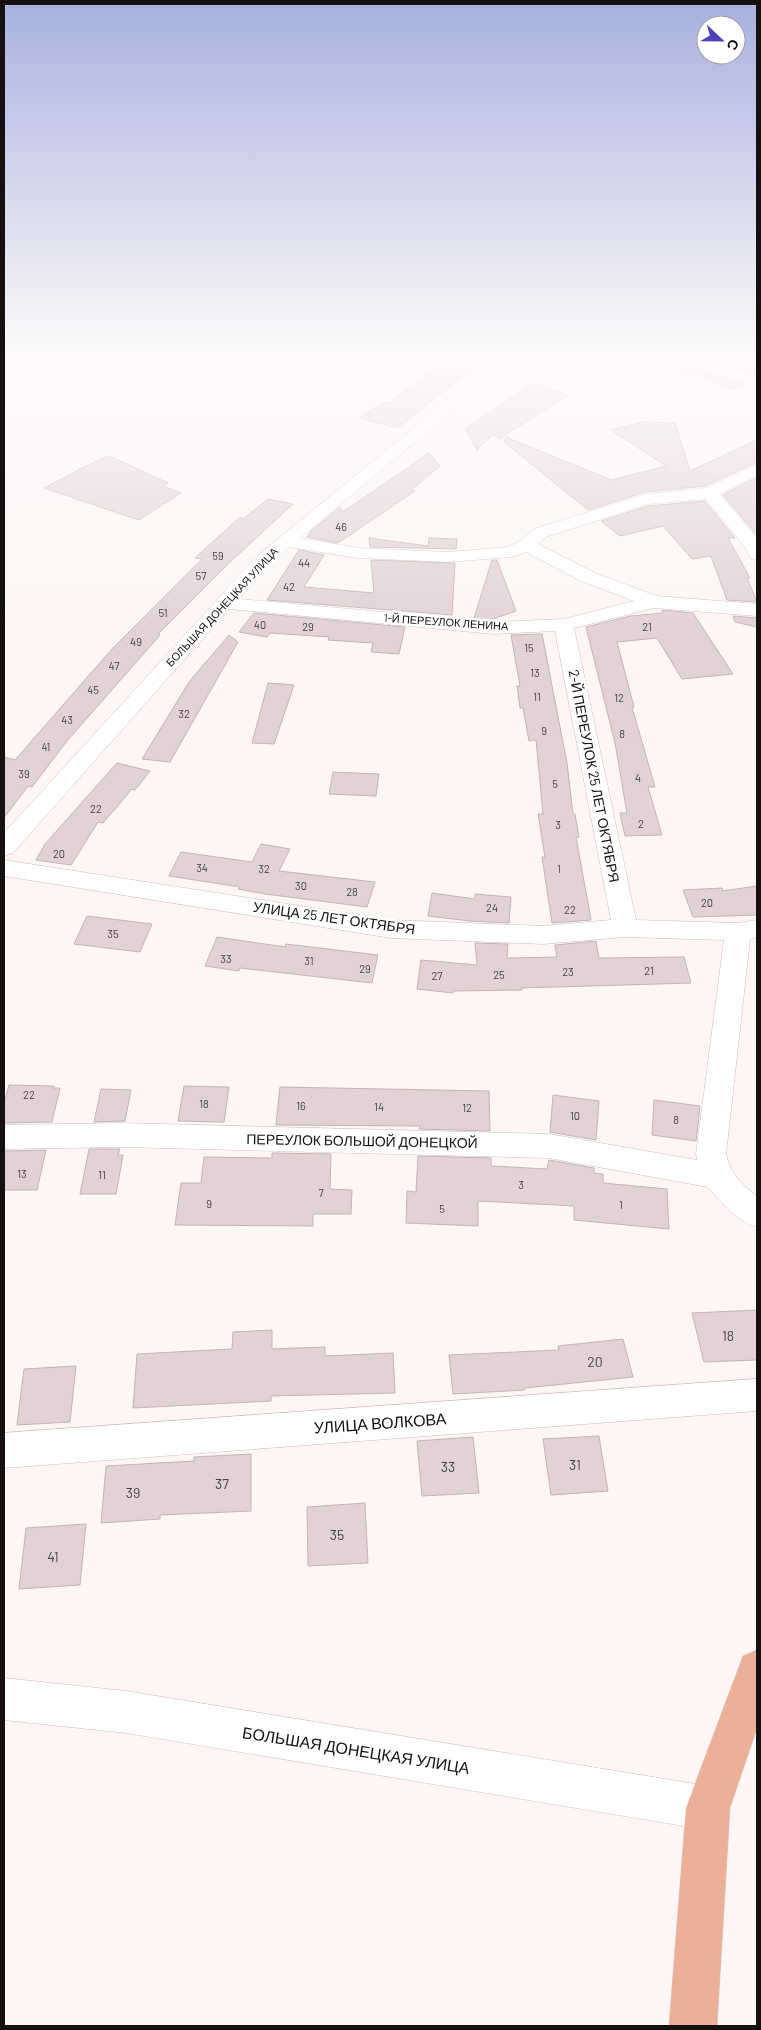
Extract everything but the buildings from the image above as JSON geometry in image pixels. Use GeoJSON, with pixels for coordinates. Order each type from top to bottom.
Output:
{"type":"FeatureCollection","features":[{"type":"Feature","properties":{"kind":"main road"},"geometry":{"type":"LineString","coordinates":[[693,2026],[708,1808],[757,1670]]}},
{"type":"Feature","properties":{"kind":"street","name":"БОЛЬШАЯ ДОНЕЦКАЯ УЛИЦА"},"geometry":{"type":"LineString","coordinates":[[4,848],[223,603],[284,541],[396,450]]}},
{"type":"Feature","properties":{"kind":"street"},"geometry":{"type":"LineString","coordinates":[[284,541],[358,553],[448,557],[512,552],[526,545],[540,533],[646,498],[710,492],[757,469]]}},
{"type":"Feature","properties":{"kind":"street"},"geometry":{"type":"LineString","coordinates":[[710,492],[754,546],[757,555]]}},
{"type":"Feature","properties":{"kind":"street"},"geometry":{"type":"LineString","coordinates":[[526,545],[588,577],[654,602]]}},
{"type":"Feature","properties":{"kind":"street","name":"1-Й ПЕРЕУЛОК ЛЕНИНА"},"geometry":{"type":"LineString","coordinates":[[223,603],[494,628],[564,625],[654,602],[757,610]]}},
{"type":"Feature","properties":{"kind":"street","name":"2-Й ПЕРЕУЛОК 25 ЛЕТ ОКТЯБРЯ"},"geometry":{"type":"LineString","coordinates":[[564,625],[625,928]]}},
{"type":"Feature","properties":{"kind":"street","name":"УЛИЦА 25 ЛЕТ ОКТЯБРЯ"},"geometry":{"type":"LineString","coordinates":[[4,868],[391,929],[543,935],[625,928],[748,931]]}},
{"type":"Feature","properties":{"kind":"street"},"geometry":{"type":"LineString","coordinates":[[748,931],[711,1154],[717,1176],[734,1196],[757,1214]]}},
{"type":"Feature","properties":{"kind":"street","name":"ПЕРЕУЛОК БОЛЬШОЙ ДОНЕЦКОЙ"},"geometry":{"type":"LineString","coordinates":[[4,1137],[122,1135],[549,1146],[717,1176]]}},
{"type":"Feature","properties":{"kind":"street","name":"УЛИЦА ВОЛКОВА"},"geometry":{"type":"LineString","coordinates":[[4,1451],[757,1395]]}},
{"type":"Feature","properties":{"kind":"street","name":"БОЛЬШАЯ ДОНЕЦКАЯ УЛИЦА"},"geometry":{"type":"LineString","coordinates":[[4,1699],[126,1712],[708,1808]]}}]}
